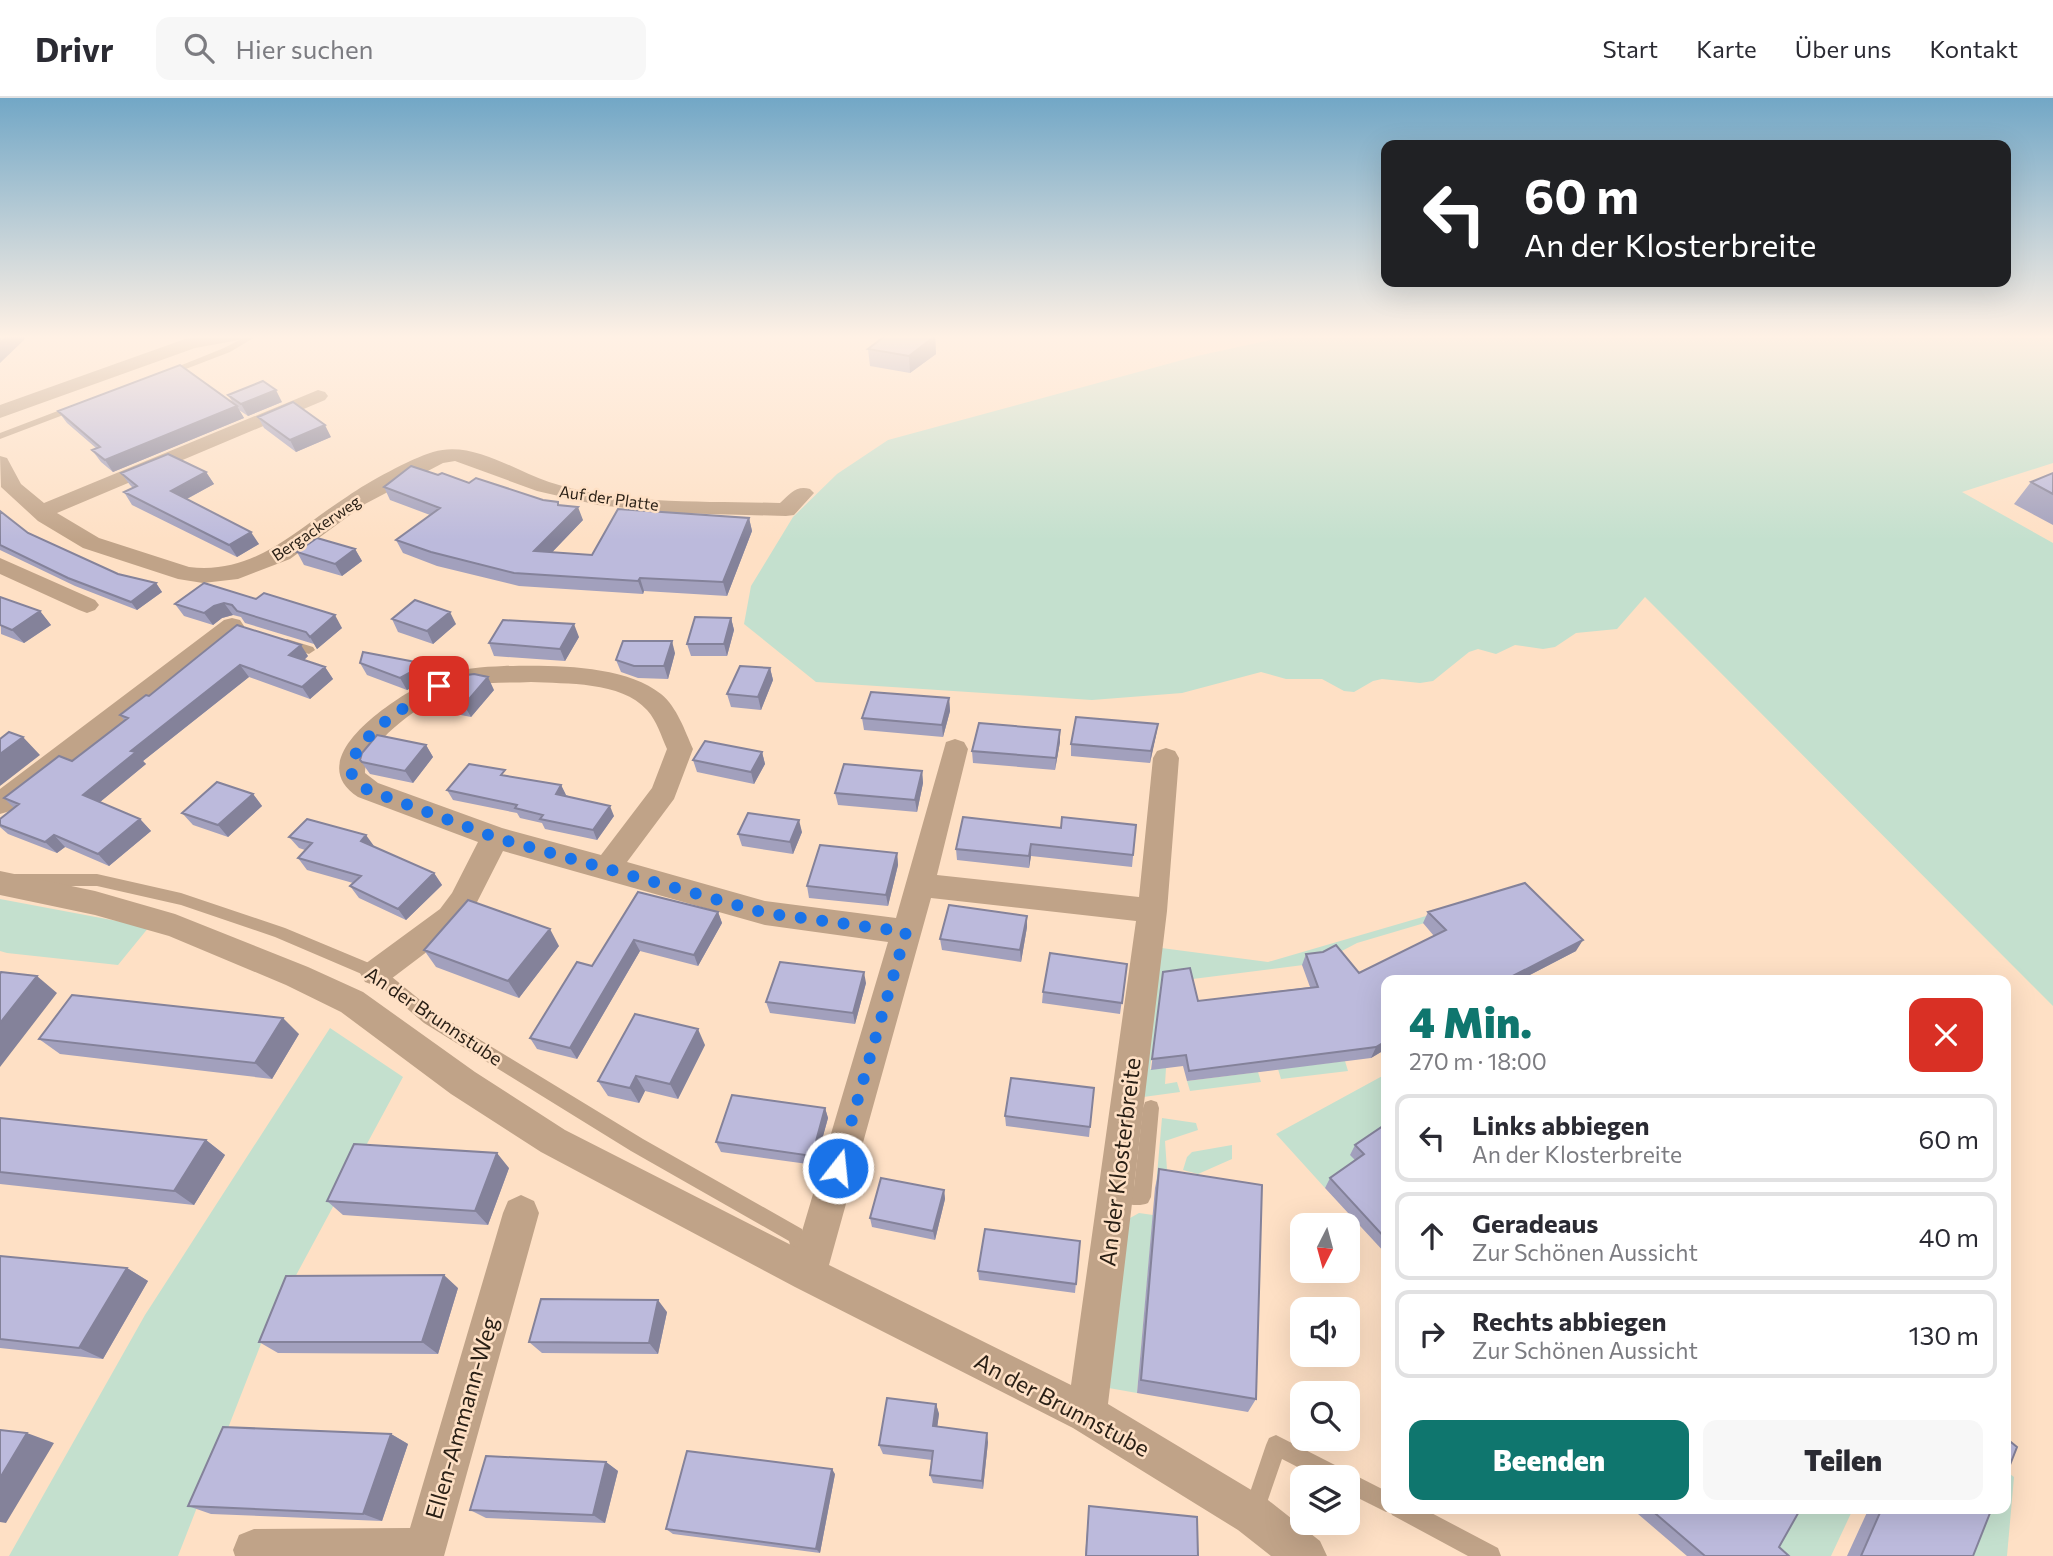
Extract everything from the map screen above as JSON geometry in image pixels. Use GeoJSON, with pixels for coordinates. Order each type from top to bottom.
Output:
{"type":"FeatureCollection","features":[{"type":"Feature","properties":{"kind":"street"},"geometry":{"type":"LineString","coordinates":[[0,412],[22,404]]}},
{"type":"Feature","properties":{"kind":"street"},"geometry":{"type":"LineString","coordinates":[[42,512],[299,404]]}},
{"type":"Feature","properties":{"kind":"street","name":"Auf der Platte"},"geometry":{"type":"LineString","coordinates":[[438,457],[455,455],[471,458],[544,487],[598,499],[673,508],[786,510],[803,493]]}},
{"type":"Feature","properties":{"kind":"street","name":"Bergackerweg"},"geometry":{"type":"LineString","coordinates":[[0,462],[12,487],[42,512],[91,543],[186,574],[230,574],[282,554],[379,486],[438,457]]}},
{"type":"Feature","properties":{"kind":"street"},"geometry":{"type":"LineString","coordinates":[[0,565],[87,605]]}},
{"type":"Feature","properties":{"kind":"street"},"geometry":{"type":"LineString","coordinates":[[0,804],[238,628]]}},
{"type":"Feature","properties":{"kind":"street"},"geometry":{"type":"LineString","coordinates":[[607,868],[664,792],[680,749],[668,720],[650,697],[619,684],[564,675],[498,673],[461,678],[439,686],[404,708],[366,740],[357,752],[351,769],[355,781],[368,790],[497,838],[765,913],[906,932]]}},
{"type":"Feature","properties":{"kind":"street"},"geometry":{"type":"LineString","coordinates":[[808,1274],[920,885],[955,749]]}},
{"type":"Feature","properties":{"kind":"street","name":"An der Klosterbreite"},"geometry":{"type":"LineString","coordinates":[[1087,1414],[1152,911],[1166,758]]}},
{"type":"Feature","properties":{"kind":"street"},"geometry":{"type":"LineString","coordinates":[[376,973],[455,913],[467,896],[487,851],[497,838]]}},
{"type":"Feature","properties":{"kind":"street","name":"An der Brunnstube"},"geometry":{"type":"LineString","coordinates":[[0,882],[95,903],[175,926],[297,976],[352,1002],[463,1083],[553,1141],[808,1274],[1087,1414],[1253,1515],[1305,1556]]}},
{"type":"Feature","properties":{"kind":"street"},"geometry":{"type":"LineString","coordinates":[[920,885],[1152,911]]}},
{"type":"Feature","properties":{"kind":"street","name":"Ellen-Ammann-Weg"},"geometry":{"type":"LineString","coordinates":[[254,1550],[347,1552],[425,1549],[521,1213]]}},
{"type":"Feature","properties":{"kind":"lane"},"geometry":{"type":"LineString","coordinates":[[0,436],[83,404]]}},
{"type":"Feature","properties":{"kind":"lane"},"geometry":{"type":"LineString","coordinates":[[270,638],[309,650]]}},
{"type":"Feature","properties":{"kind":"lane","name":"An der Brunnstube"},"geometry":{"type":"LineString","coordinates":[[0,882],[97,880],[181,899],[280,932],[376,973],[430,1018],[637,1145],[796,1236],[808,1274]]}},
{"type":"Feature","properties":{"kind":"lane"},"geometry":{"type":"LineString","coordinates":[[1116,1192],[1142,1197],[1151,1108]]}},
{"type":"Feature","properties":{"kind":"lane"},"geometry":{"type":"LineString","coordinates":[[1253,1515],[1276,1444],[1316,1465]]}},
{"type":"Feature","properties":{"kind":"lane"},"geometry":{"type":"LineString","coordinates":[[1360,1488],[1381,1499]]}},
{"type":"Feature","properties":{"kind":"lane"},"geometry":{"type":"LineString","coordinates":[[1410,1514],[1490,1556]]}},
{"type":"Feature","properties":{"kind":"green space"},"geometry":{"type":"Polygon","coordinates":[[[1020,404],[2053,404],[2053,463],[1962,492],[2053,543],[2053,1006],[1645,597],[1617,629],[1576,633],[1555,647],[1543,649],[1515,645],[1496,654],[1478,649],[1469,652],[1433,681],[1420,683],[1382,679],[1354,692],[1344,691],[1322,679],[1286,679],[1261,672],[1182,693],[1092,700],[816,682],[744,624],[751,586],[793,517],[837,474],[888,440],[1020,404]]]}},
{"type":"Feature","properties":{"kind":"green space"},"geometry":{"type":"Polygon","coordinates":[[[1522,888],[1519,895],[1357,943],[1319,963],[1161,983],[1150,1069],[1166,1068],[1165,1084],[1177,1082],[1180,1092],[1136,1098],[1154,947],[1268,962],[1522,888]]]}},
{"type":"Feature","properties":{"kind":"green space"},"geometry":{"type":"Polygon","coordinates":[[[0,899],[149,927],[118,965],[7,953],[0,951],[0,899]]]}},
{"type":"Feature","properties":{"kind":"green space"},"geometry":{"type":"Polygon","coordinates":[[[330,1028],[403,1077],[266,1331],[178,1556],[9,1556],[145,1315],[330,1028]]]}},
{"type":"Feature","properties":{"kind":"green space"},"geometry":{"type":"Polygon","coordinates":[[[1345,1061],[1348,1071],[1281,1079],[1278,1069],[1345,1061]]]}},
{"type":"Feature","properties":{"kind":"green space"},"geometry":{"type":"Polygon","coordinates":[[[1258,1072],[1261,1082],[1190,1091],[1187,1081],[1258,1072]]]}},
{"type":"Feature","properties":{"kind":"green space"},"geometry":{"type":"Polygon","coordinates":[[[1381,1077],[1381,1134],[1351,1155],[1359,1164],[1325,1188],[1276,1134],[1381,1077]]]}},
{"type":"Feature","properties":{"kind":"green space"},"geometry":{"type":"Polygon","coordinates":[[[1162,1118],[1196,1123],[1198,1130],[1165,1141],[1167,1170],[1156,1186],[1162,1118]]]}},
{"type":"Feature","properties":{"kind":"green space"},"geometry":{"type":"Polygon","coordinates":[[[1232,1145],[1232,1159],[1198,1174],[1183,1170],[1187,1157],[1192,1152],[1232,1145]]]}},
{"type":"Feature","properties":{"kind":"green space"},"geometry":{"type":"Polygon","coordinates":[[[1139,1213],[1153,1215],[1137,1393],[1103,1387],[1123,1222],[1139,1213]]]}},
{"type":"Feature","properties":{"kind":"green space"},"geometry":{"type":"Polygon","coordinates":[[[2011,1475],[2014,1477],[2011,1511],[2011,1475]]]}},
{"type":"Feature","properties":{"kind":"green space"},"geometry":{"type":"Polygon","coordinates":[[[1795,1514],[1851,1514],[1831,1556],[1788,1556],[1777,1547],[1795,1514]]]}},
{"type":"Feature","properties":{"kind":"green space"},"geometry":{"type":"Polygon","coordinates":[[[1986,1514],[2011,1514],[2007,1556],[1970,1556],[1986,1514]]]}},
{"type":"Feature","properties":{"kind":"building"},"geometry":{"type":"Polygon","coordinates":[[[76,404],[237,406],[105,460],[92,450],[100,447],[58,411],[76,404]]]}},
{"type":"Feature","properties":{"kind":"building"},"geometry":{"type":"Polygon","coordinates":[[[288,404],[296,404],[325,425],[290,440],[258,417],[288,404]]]}},
{"type":"Feature","properties":{"kind":"building"},"geometry":{"type":"Polygon","coordinates":[[[168,454],[206,472],[171,491],[251,532],[229,545],[124,492],[137,486],[121,473],[168,454]]]}},
{"type":"Feature","properties":{"kind":"building"},"geometry":{"type":"Polygon","coordinates":[[[411,466],[469,483],[476,478],[543,500],[558,502],[558,505],[578,507],[534,551],[592,555],[618,509],[749,518],[723,582],[640,578],[638,581],[514,573],[431,552],[396,540],[440,508],[384,487],[411,466]]]}},
{"type":"Feature","properties":{"kind":"building"},"geometry":{"type":"Polygon","coordinates":[[[2053,473],[2053,494],[2031,482],[2053,473]]]}},
{"type":"Feature","properties":{"kind":"building"},"geometry":{"type":"Polygon","coordinates":[[[0,511],[28,533],[118,574],[156,583],[131,602],[68,578],[0,545],[0,511]]]}},
{"type":"Feature","properties":{"kind":"building"},"geometry":{"type":"Polygon","coordinates":[[[317,538],[355,549],[335,564],[297,552],[317,538]]]}},
{"type":"Feature","properties":{"kind":"building"},"geometry":{"type":"Polygon","coordinates":[[[204,583],[256,599],[264,593],[335,615],[310,637],[306,632],[237,611],[232,605],[224,603],[204,613],[175,604],[204,583]]]}},
{"type":"Feature","properties":{"kind":"building"},"geometry":{"type":"Polygon","coordinates":[[[0,597],[40,611],[12,630],[0,625],[0,597]]]}},
{"type":"Feature","properties":{"kind":"building"},"geometry":{"type":"Polygon","coordinates":[[[415,600],[450,612],[427,631],[392,619],[415,600]]]}},
{"type":"Feature","properties":{"kind":"building"},"geometry":{"type":"Polygon","coordinates":[[[695,617],[731,618],[724,644],[687,644],[695,617]]]}},
{"type":"Feature","properties":{"kind":"building"},"geometry":{"type":"Polygon","coordinates":[[[503,620],[574,624],[560,649],[489,643],[503,620]]]}},
{"type":"Feature","properties":{"kind":"building"},"geometry":{"type":"Polygon","coordinates":[[[237,625],[301,645],[289,655],[325,667],[302,687],[240,665],[131,751],[136,752],[83,795],[140,819],[98,854],[54,835],[45,842],[0,825],[0,819],[19,804],[4,798],[59,756],[72,761],[128,718],[120,715],[146,695],[149,696],[237,625]]]}},
{"type":"Feature","properties":{"kind":"building"},"geometry":{"type":"Polygon","coordinates":[[[623,641],[672,641],[664,666],[634,666],[616,660],[623,641]]]}},
{"type":"Feature","properties":{"kind":"building"},"geometry":{"type":"Polygon","coordinates":[[[363,652],[426,664],[400,678],[360,663],[363,652]]]}},
{"type":"Feature","properties":{"kind":"building"},"geometry":{"type":"Polygon","coordinates":[[[740,666],[770,668],[758,697],[727,694],[740,666]]]}},
{"type":"Feature","properties":{"kind":"building"},"geometry":{"type":"Polygon","coordinates":[[[474,674],[488,677],[464,705],[439,700],[444,694],[430,689],[460,676],[474,674]]]}},
{"type":"Feature","properties":{"kind":"building"},"geometry":{"type":"Polygon","coordinates":[[[871,692],[949,698],[942,725],[862,718],[871,692]]]}},
{"type":"Feature","properties":{"kind":"building"},"geometry":{"type":"Polygon","coordinates":[[[1076,717],[1158,724],[1151,751],[1071,744],[1076,717]]]}},
{"type":"Feature","properties":{"kind":"building"},"geometry":{"type":"Polygon","coordinates":[[[979,723],[1060,730],[1056,758],[972,751],[979,723]]]}},
{"type":"Feature","properties":{"kind":"building"},"geometry":{"type":"Polygon","coordinates":[[[9,732],[23,737],[0,754],[0,739],[9,732]]]}},
{"type":"Feature","properties":{"kind":"building"},"geometry":{"type":"Polygon","coordinates":[[[377,735],[426,745],[405,771],[362,762],[362,753],[377,735]]]}},
{"type":"Feature","properties":{"kind":"building"},"geometry":{"type":"Polygon","coordinates":[[[705,741],[762,752],[751,772],[693,760],[705,741]]]}},
{"type":"Feature","properties":{"kind":"building"},"geometry":{"type":"Polygon","coordinates":[[[469,764],[505,770],[501,775],[561,785],[556,794],[610,806],[593,830],[540,819],[543,815],[515,808],[517,805],[447,790],[469,764]]]}},
{"type":"Feature","properties":{"kind":"building"},"geometry":{"type":"Polygon","coordinates":[[[844,764],[922,771],[915,800],[835,793],[844,764]]]}},
{"type":"Feature","properties":{"kind":"building"},"geometry":{"type":"Polygon","coordinates":[[[217,782],[253,794],[218,825],[182,813],[217,782]]]}},
{"type":"Feature","properties":{"kind":"building"},"geometry":{"type":"Polygon","coordinates":[[[748,813],[799,820],[790,842],[738,834],[748,813]]]}},
{"type":"Feature","properties":{"kind":"building"},"geometry":{"type":"Polygon","coordinates":[[[963,817],[1061,828],[1062,817],[1136,825],[1133,855],[1031,844],[1029,856],[956,849],[963,817]]]}},
{"type":"Feature","properties":{"kind":"building"},"geometry":{"type":"Polygon","coordinates":[[[307,819],[366,835],[361,841],[434,873],[398,909],[350,886],[361,876],[298,858],[312,843],[289,837],[307,819]]]}},
{"type":"Feature","properties":{"kind":"building"},"geometry":{"type":"Polygon","coordinates":[[[820,845],[897,853],[886,895],[807,886],[820,845]]]}},
{"type":"Feature","properties":{"kind":"building"},"geometry":{"type":"Polygon","coordinates":[[[1525,883],[1583,940],[1515,975],[1381,975],[1381,1044],[1376,1047],[1189,1071],[1186,1055],[1152,1059],[1163,972],[1190,968],[1198,1001],[1318,987],[1306,954],[1323,952],[1336,945],[1359,973],[1446,930],[1428,912],[1525,883]]]}},
{"type":"Feature","properties":{"kind":"building"},"geometry":{"type":"Polygon","coordinates":[[[638,892],[718,912],[694,955],[634,940],[570,1048],[530,1038],[577,962],[592,966],[638,892]]]}},
{"type":"Feature","properties":{"kind":"building"},"geometry":{"type":"Polygon","coordinates":[[[468,900],[550,929],[508,981],[424,950],[468,900]]]}},
{"type":"Feature","properties":{"kind":"building"},"geometry":{"type":"Polygon","coordinates":[[[949,905],[1027,916],[1020,950],[940,939],[949,905]]]}},
{"type":"Feature","properties":{"kind":"building"},"geometry":{"type":"Polygon","coordinates":[[[1050,953],[1127,964],[1122,1003],[1043,992],[1050,953]]]}},
{"type":"Feature","properties":{"kind":"building"},"geometry":{"type":"Polygon","coordinates":[[[780,962],[864,972],[853,1013],[766,1002],[780,962]]]}},
{"type":"Feature","properties":{"kind":"building"},"geometry":{"type":"Polygon","coordinates":[[[0,974],[37,976],[0,1023],[0,974]]]}},
{"type":"Feature","properties":{"kind":"building"},"geometry":{"type":"Polygon","coordinates":[[[72,995],[283,1018],[255,1063],[39,1039],[72,995]]]}},
{"type":"Feature","properties":{"kind":"building"},"geometry":{"type":"Polygon","coordinates":[[[635,1014],[698,1029],[670,1084],[636,1076],[630,1088],[598,1081],[635,1014]]]}},
{"type":"Feature","properties":{"kind":"building"},"geometry":{"type":"Polygon","coordinates":[[[1011,1078],[1094,1088],[1090,1127],[1005,1116],[1011,1078]]]}},
{"type":"Feature","properties":{"kind":"building"},"geometry":{"type":"Polygon","coordinates":[[[732,1095],[825,1108],[812,1156],[716,1142],[732,1095]]]}},
{"type":"Feature","properties":{"kind":"building"},"geometry":{"type":"Polygon","coordinates":[[[0,1118],[206,1140],[174,1191],[0,1172],[0,1118]]]}},
{"type":"Feature","properties":{"kind":"building"},"geometry":{"type":"Polygon","coordinates":[[[1381,1127],[1381,1234],[1330,1178],[1364,1154],[1355,1145],[1381,1127]]]}},
{"type":"Feature","properties":{"kind":"building"},"geometry":{"type":"Polygon","coordinates":[[[354,1144],[497,1153],[475,1211],[327,1201],[354,1144]]]}},
{"type":"Feature","properties":{"kind":"building"},"geometry":{"type":"Polygon","coordinates":[[[1159,1169],[1262,1185],[1256,1399],[1141,1380],[1159,1169]]]}},
{"type":"Feature","properties":{"kind":"building"},"geometry":{"type":"Polygon","coordinates":[[[881,1178],[944,1190],[933,1231],[870,1218],[881,1178]]]}},
{"type":"Feature","properties":{"kind":"building"},"geometry":{"type":"Polygon","coordinates":[[[985,1229],[1080,1241],[1076,1284],[978,1271],[985,1229]]]}},
{"type":"Feature","properties":{"kind":"building"},"geometry":{"type":"Polygon","coordinates":[[[0,1256],[127,1268],[79,1348],[0,1339],[0,1256]]]}},
{"type":"Feature","properties":{"kind":"building"},"geometry":{"type":"Polygon","coordinates":[[[444,1275],[422,1342],[259,1342],[286,1276],[444,1275]]]}},
{"type":"Feature","properties":{"kind":"building"},"geometry":{"type":"Polygon","coordinates":[[[541,1299],[658,1300],[649,1343],[529,1342],[541,1299]]]}},
{"type":"Feature","properties":{"kind":"building"},"geometry":{"type":"Polygon","coordinates":[[[887,1398],[936,1404],[933,1426],[987,1433],[982,1481],[930,1475],[933,1451],[879,1445],[887,1398]]]}},
{"type":"Feature","properties":{"kind":"building"},"geometry":{"type":"Polygon","coordinates":[[[223,1427],[391,1434],[363,1514],[188,1506],[223,1427]]]}},
{"type":"Feature","properties":{"kind":"building"},"geometry":{"type":"Polygon","coordinates":[[[0,1430],[27,1433],[0,1478],[0,1430]]]}},
{"type":"Feature","properties":{"kind":"building"},"geometry":{"type":"Polygon","coordinates":[[[2011,1442],[2017,1447],[2011,1462],[2011,1442]]]}},
{"type":"Feature","properties":{"kind":"building"},"geometry":{"type":"Polygon","coordinates":[[[687,1451],[832,1469],[816,1549],[666,1529],[687,1451]]]}},
{"type":"Feature","properties":{"kind":"building"},"geometry":{"type":"Polygon","coordinates":[[[486,1456],[606,1462],[593,1515],[470,1510],[486,1456]]]}},
{"type":"Feature","properties":{"kind":"building"},"geometry":{"type":"Polygon","coordinates":[[[1089,1506],[1197,1517],[1198,1556],[1086,1556],[1089,1506]]]}},
{"type":"Feature","properties":{"kind":"building"},"geometry":{"type":"Polygon","coordinates":[[[1656,1514],[1798,1514],[1779,1547],[1789,1556],[1705,1556],[1656,1514]]]}},
{"type":"Feature","properties":{"kind":"building"},"geometry":{"type":"Polygon","coordinates":[[[1879,1514],[1990,1514],[1973,1556],[1861,1556],[1879,1514]]]}},
{"type":"Feature","properties":{"kind":"route"},"geometry":{"type":"LineString","coordinates":[[439,686],[394,715],[366,740],[357,752],[351,769],[355,781],[368,790],[497,838],[765,913],[906,932],[838,1168]]}}]}
